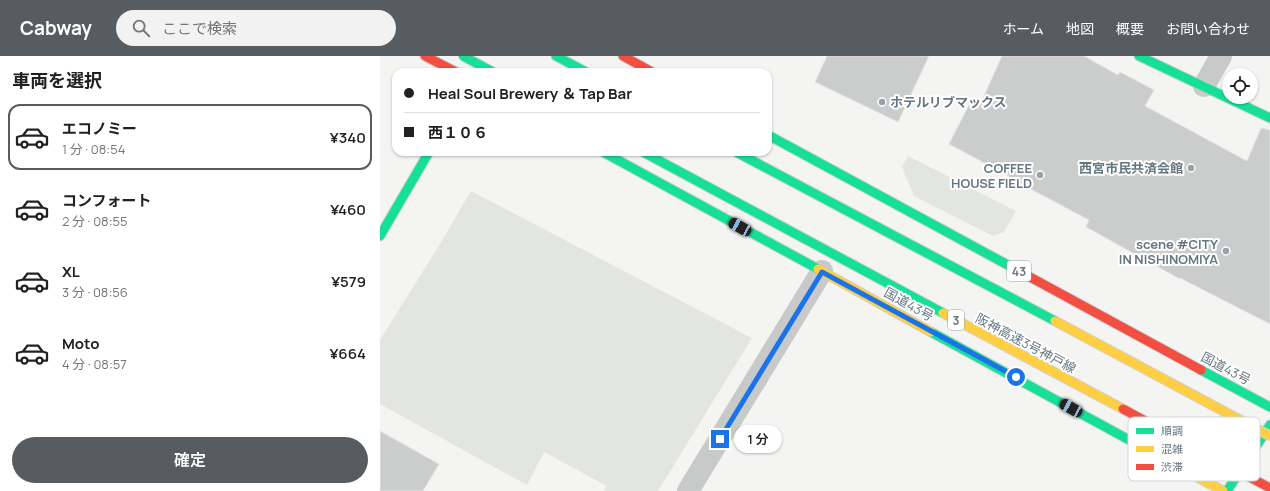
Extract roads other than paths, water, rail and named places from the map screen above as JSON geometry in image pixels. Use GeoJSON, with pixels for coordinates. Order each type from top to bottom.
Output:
{"type":"FeatureCollection","features":[{"type":"Feature","properties":{"kind":"main road"},"geometry":{"type":"LineString","coordinates":[[425,56],[448,68]]}},
{"type":"Feature","properties":{"kind":"main road"},"geometry":{"type":"LineString","coordinates":[[463,56],[486,68]]}},
{"type":"Feature","properties":{"kind":"main road"},"geometry":{"type":"LineString","coordinates":[[478,68],[485,56]]}},
{"type":"Feature","properties":{"kind":"main road"},"geometry":{"type":"LineString","coordinates":[[556,56],[578,68]]}},
{"type":"Feature","properties":{"kind":"main road"},"geometry":{"type":"LineString","coordinates":[[623,56],[645,68]]}},
{"type":"Feature","properties":{"kind":"main road"},"geometry":{"type":"LineString","coordinates":[[1139,56],[1270,118]]}},
{"type":"Feature","properties":{"kind":"main road","name":"国道43号"},"geometry":{"type":"LineString","coordinates":[[772,137],[1270,407]]}},
{"type":"Feature","properties":{"kind":"main road"},"geometry":{"type":"LineString","coordinates":[[380,236],[427,156]]}},
{"type":"Feature","properties":{"kind":"main road","name":"国道43号"},"geometry":{"type":"LineString","coordinates":[[610,156],[1128,439]]}},
{"type":"Feature","properties":{"kind":"main road","name":"阪神高速3号神戸線"},"geometry":{"type":"LineString","coordinates":[[650,156],[1138,417]]}},
{"type":"Feature","properties":{"kind":"main road"},"geometry":{"type":"LineString","coordinates":[[744,156],[1234,417]]}},
{"type":"Feature","properties":{"kind":"main road"},"geometry":{"type":"LineString","coordinates":[[1260,440],[1270,424]]}},
{"type":"Feature","properties":{"kind":"main road"},"geometry":{"type":"LineString","coordinates":[[1260,431],[1270,436]]}},
{"type":"Feature","properties":{"kind":"main road","name":"国道43号"},"geometry":{"type":"LineString","coordinates":[[1205,481],[1223,491]]}},
{"type":"Feature","properties":{"kind":"main road"},"geometry":{"type":"LineString","coordinates":[[1227,491],[1233,481]]}},
{"type":"Feature","properties":{"kind":"main road","name":"阪神高速3号神戸線"},"geometry":{"type":"LineString","coordinates":[[1257,481],[1270,488]]}},
{"type":"Feature","properties":{"kind":"street"},"geometry":{"type":"LineString","coordinates":[[1204,86],[1221,56]]}},
{"type":"Feature","properties":{"kind":"street"},"geometry":{"type":"LineString","coordinates":[[688,491],[822,272]]}},
{"type":"Feature","properties":{"kind":"place","name":"ホテルリブマックス"},"geometry":{"type":"Point","coordinates":[882,102]}},
{"type":"Feature","properties":{"kind":"place","name":"西宮市民共済会館"},"geometry":{"type":"Point","coordinates":[1191,168]}},
{"type":"Feature","properties":{"kind":"place","name":"COFFEE HOUSE FIELD"},"geometry":{"type":"Point","coordinates":[1040,175]}},
{"type":"Feature","properties":{"kind":"place","name":"scene #CITY IN NISHINOMIYA"},"geometry":{"type":"Point","coordinates":[1226,251]}}]}
